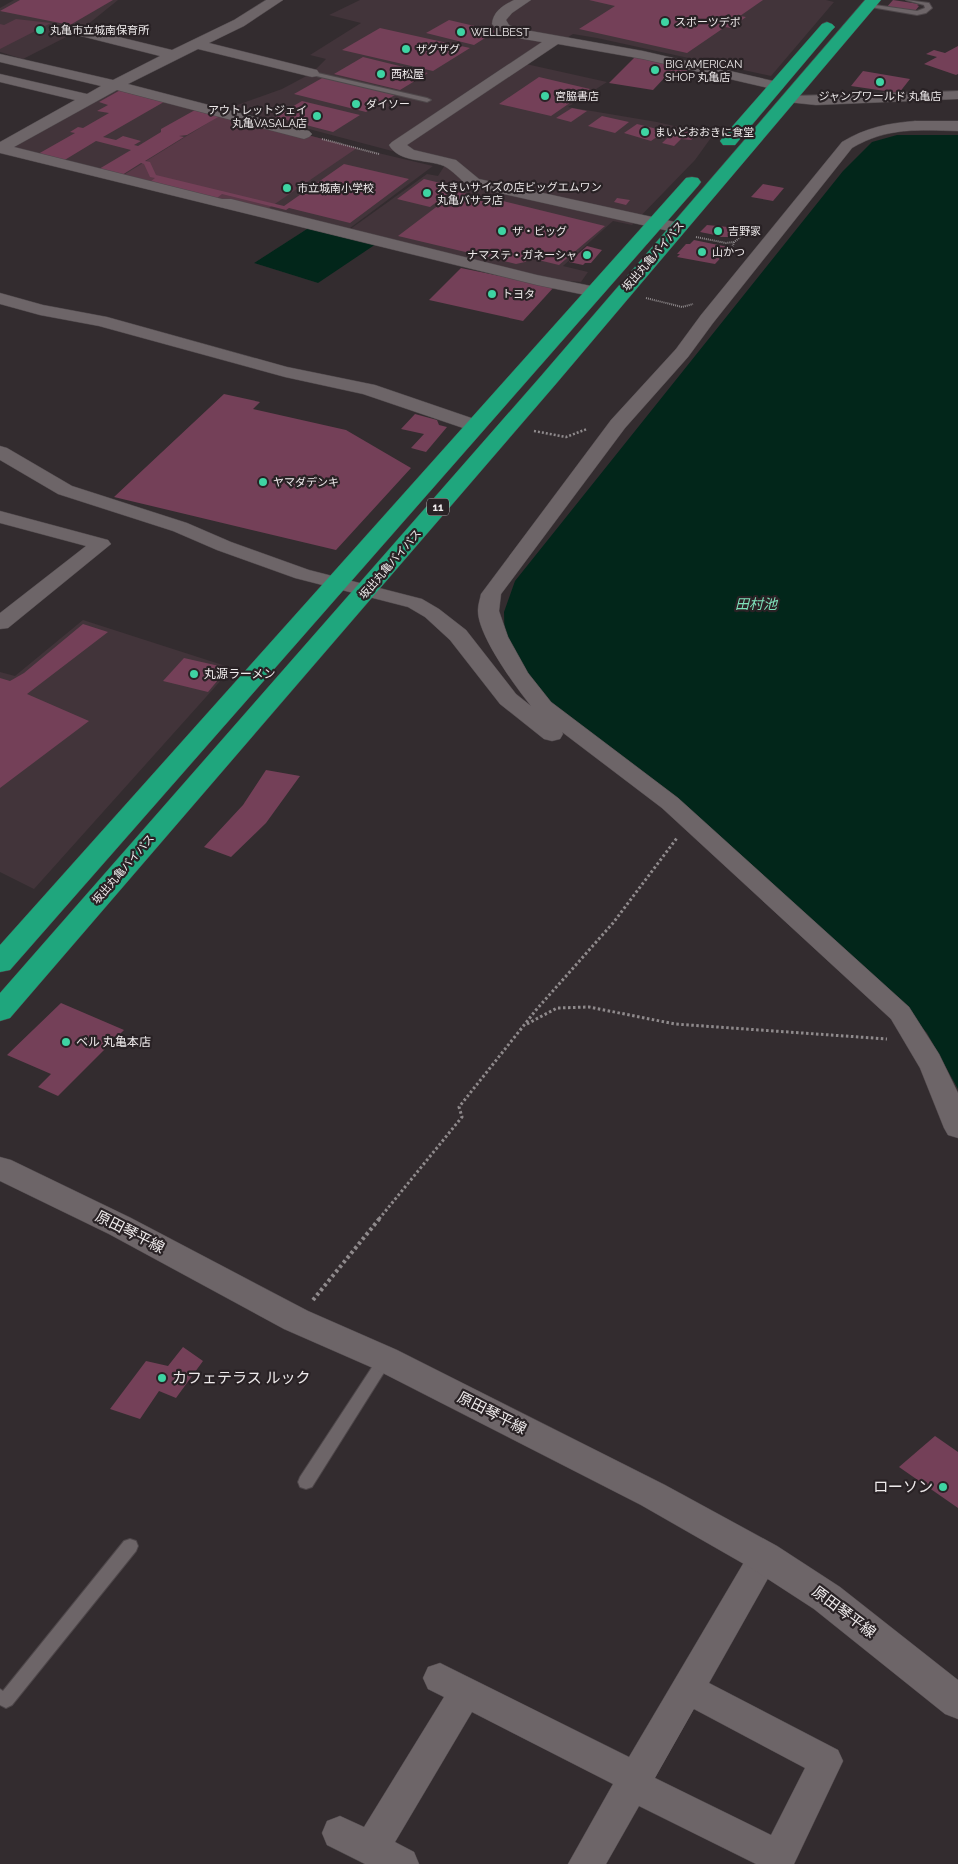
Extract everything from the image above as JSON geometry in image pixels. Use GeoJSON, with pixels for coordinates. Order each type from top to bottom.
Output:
{"type":"FeatureCollection","features":[{"type":"Feature","properties":{"kind":"highway","name":"坂出丸亀バイパス"},"geometry":{"type":"LineString","coordinates":[[0,1011],[509,425],[624,290],[669,228],[784,92],[864,2]]}},
{"type":"Feature","properties":{"kind":"highway","name":"坂出丸亀バイパス"},"geometry":{"type":"LineString","coordinates":[[0,963],[595,292],[669,228]]}},
{"type":"Feature","properties":{"kind":"main road","name":"原田琴平線"},"geometry":{"type":"LineString","coordinates":[[0,1168],[120,1226],[296,1320],[385,1359],[653,1495],[764,1557],[827,1598],[958,1702]]}},
{"type":"Feature","properties":{"kind":"street"},"geometry":{"type":"LineString","coordinates":[[0,148],[116,84],[239,23],[276,0]]}},
{"type":"Feature","properties":{"kind":"street"},"geometry":{"type":"LineString","coordinates":[[524,0],[501,15],[498,20],[499,24],[504,28],[517,32],[643,55],[816,100],[958,95]]}},
{"type":"Feature","properties":{"kind":"street"},"geometry":{"type":"LineString","coordinates":[[78,31],[173,55]]}},
{"type":"Feature","properties":{"kind":"street"},"geometry":{"type":"LineString","coordinates":[[556,39],[397,145],[398,148],[408,153],[450,163],[474,183],[669,228]]}},
{"type":"Feature","properties":{"kind":"street"},"geometry":{"type":"LineString","coordinates":[[195,44],[312,73]]}},
{"type":"Feature","properties":{"kind":"street"},"geometry":{"type":"LineString","coordinates":[[0,58],[116,84],[304,134]]}},
{"type":"Feature","properties":{"kind":"street"},"geometry":{"type":"LineString","coordinates":[[0,78],[88,99]]}},
{"type":"Feature","properties":{"kind":"street"},"geometry":{"type":"LineString","coordinates":[[958,126],[901,126],[884,128],[869,132],[848,145],[726,295],[682,353],[621,420],[491,594],[488,611],[497,637],[518,676],[543,707],[661,796],[900,1013],[916,1035],[947,1097],[958,1128]]}},
{"type":"Feature","properties":{"kind":"street"},"geometry":{"type":"LineString","coordinates":[[0,148],[536,280],[595,292]]}},
{"type":"Feature","properties":{"kind":"street"},"geometry":{"type":"LineString","coordinates":[[0,298],[40,310],[101,321],[285,372],[368,389],[476,426]]}},
{"type":"Feature","properties":{"kind":"street"},"geometry":{"type":"LineString","coordinates":[[0,452],[66,490],[180,527],[259,560],[335,584],[401,598],[415,603],[432,613],[458,635],[508,699],[533,720],[549,732],[597,758],[620,766]]}},
{"type":"Feature","properties":{"kind":"street"},"geometry":{"type":"LineString","coordinates":[[0,534],[8,519],[100,544],[0,623]]}},
{"type":"Feature","properties":{"kind":"street"},"geometry":{"type":"LineString","coordinates":[[586,1864],[764,1557]]}},
{"type":"Feature","properties":{"kind":"street"},"geometry":{"type":"LineString","coordinates":[[340,1833],[386,1856],[453,1685],[779,1857],[826,1761],[688,1689]]}},
{"type":"Feature","properties":{"kind":"lane"},"geometry":{"type":"LineString","coordinates":[[864,2],[917,13],[924,12],[929,8],[927,4],[909,0]]}},
{"type":"Feature","properties":{"kind":"lane"},"geometry":{"type":"LineString","coordinates":[[312,73],[427,100]]}},
{"type":"Feature","properties":{"kind":"lane"},"geometry":{"type":"LineString","coordinates":[[306,1482],[385,1359]]}},
{"type":"Feature","properties":{"kind":"lane"},"geometry":{"type":"LineString","coordinates":[[0,1697],[6,1700],[130,1546]]}},
{"type":"Feature","properties":{"kind":"path"},"geometry":{"type":"LineString","coordinates":[[304,134],[386,155]]}},
{"type":"Feature","properties":{"kind":"path"},"geometry":{"type":"LineString","coordinates":[[669,228],[726,243],[734,242],[759,223]]}},
{"type":"Feature","properties":{"kind":"path"},"geometry":{"type":"LineString","coordinates":[[624,290],[682,307],[726,295]]}},
{"type":"Feature","properties":{"kind":"path"},"geometry":{"type":"LineString","coordinates":[[509,425],[565,438],[572,437],[602,422],[621,420]]}},
{"type":"Feature","properties":{"kind":"path"},"geometry":{"type":"LineString","coordinates":[[296,1320],[462,1117],[459,1107],[524,1026],[613,923],[677,838],[676,825],[671,813],[661,802],[661,796]]}},
{"type":"Feature","properties":{"kind":"path"},"geometry":{"type":"LineString","coordinates":[[524,1026],[557,1008],[589,1007],[675,1024],[886,1039],[916,1035]]}},
{"type":"Feature","properties":{"kind":"shaded area","name":"丸亀市立城南保育所"},"geometry":{"type":"Polygon","coordinates":[[[14,0],[118,0],[82,29],[23,59],[0,52],[0,8],[14,0]]]}},
{"type":"Feature","properties":{"kind":"shaded area"},"geometry":{"type":"Polygon","coordinates":[[[360,0],[826,0],[834,2],[771,76],[573,34],[526,64],[607,82],[568,107],[657,122],[713,135],[695,160],[632,225],[613,221],[563,266],[588,272],[581,282],[557,280],[349,230],[427,174],[438,176],[445,165],[229,108],[282,89],[312,73],[326,59],[310,55],[361,23],[329,15],[360,0]]]}},
{"type":"Feature","properties":{"kind":"shaded area"},"geometry":{"type":"Polygon","coordinates":[[[16,19],[51,23],[0,49],[0,24],[4,25],[16,19]]]}},
{"type":"Feature","properties":{"kind":"shaded area","name":"市立城南小学校"},"geometry":{"type":"Polygon","coordinates":[[[123,86],[357,148],[433,166],[346,231],[318,283],[254,263],[310,227],[12,148],[123,86]]]}},
{"type":"Feature","properties":{"kind":"shaded area"},"geometry":{"type":"Polygon","coordinates":[[[224,113],[357,148],[266,210],[224,202],[122,176],[224,113]]]}},
{"type":"Feature","properties":{"kind":"shaded area"},"geometry":{"type":"Polygon","coordinates":[[[83,620],[232,668],[34,889],[0,872],[0,672],[15,676],[83,620]]]}},
{"type":"Feature","properties":{"kind":"water","name":"田村池"},"geometry":{"type":"Polygon","coordinates":[[[897,135],[958,135],[958,1089],[927,1033],[889,991],[572,722],[530,684],[505,647],[504,612],[515,581],[843,171],[872,142],[897,135]]]}},
{"type":"Feature","properties":{"kind":"water"},"geometry":{"type":"Polygon","coordinates":[[[310,227],[376,244],[318,283],[254,263],[310,227]]]}},
{"type":"Feature","properties":{"kind":"building"},"geometry":{"type":"Polygon","coordinates":[[[20,0],[113,0],[70,25],[0,11],[20,0]]]}},
{"type":"Feature","properties":{"kind":"building","name":"スポーツデポ"},"geometry":{"type":"Polygon","coordinates":[[[589,0],[763,0],[740,16],[746,17],[731,28],[725,27],[687,53],[579,29],[615,6],[589,0]]]}},
{"type":"Feature","properties":{"kind":"building"},"geometry":{"type":"Polygon","coordinates":[[[893,0],[919,4],[917,5],[919,6],[915,11],[886,8],[893,0]]]}},
{"type":"Feature","properties":{"kind":"building","name":"WELLBEST"},"geometry":{"type":"Polygon","coordinates":[[[449,20],[496,31],[474,45],[426,33],[449,20]]]}},
{"type":"Feature","properties":{"kind":"building","name":"ザグザグ"},"geometry":{"type":"Polygon","coordinates":[[[380,28],[470,48],[433,71],[342,50],[380,28]]]}},
{"type":"Feature","properties":{"kind":"building"},"geometry":{"type":"Polygon","coordinates":[[[958,46],[958,74],[956,75],[924,64],[937,57],[926,54],[934,50],[945,53],[958,46]]]}},
{"type":"Feature","properties":{"kind":"building","name":"西松屋"},"geometry":{"type":"Polygon","coordinates":[[[363,57],[428,73],[400,90],[334,74],[363,57]]]}},
{"type":"Feature","properties":{"kind":"building","name":"BIG AMERICAN SHOP 丸亀店"},"geometry":{"type":"Polygon","coordinates":[[[635,57],[691,66],[681,77],[668,74],[653,90],[609,83],[635,57]]]}},
{"type":"Feature","properties":{"kind":"building"},"geometry":{"type":"Polygon","coordinates":[[[863,71],[910,79],[899,93],[851,86],[863,71]]]}},
{"type":"Feature","properties":{"kind":"building","name":"ダイソー"},"geometry":{"type":"Polygon","coordinates":[[[324,77],[395,95],[366,112],[294,94],[324,77]]]}},
{"type":"Feature","properties":{"kind":"building","name":"宮脇書店"},"geometry":{"type":"Polygon","coordinates":[[[539,77],[590,89],[551,116],[499,104],[539,77]]]}},
{"type":"Feature","properties":{"kind":"building"},"geometry":{"type":"Polygon","coordinates":[[[124,88],[169,99],[103,137],[116,140],[123,136],[141,141],[134,145],[138,146],[161,132],[161,129],[195,110],[220,116],[187,135],[179,136],[184,137],[145,161],[150,162],[156,175],[284,206],[344,164],[409,179],[350,223],[222,194],[217,198],[150,182],[155,178],[150,177],[144,164],[141,163],[122,175],[99,169],[131,150],[96,141],[63,161],[38,154],[75,133],[70,132],[78,127],[83,128],[109,113],[97,111],[108,105],[99,102],[124,88]]]}},
{"type":"Feature","properties":{"kind":"building","name":"アウトレットジェイ 丸亀VASALA店"},"geometry":{"type":"Polygon","coordinates":[[[302,101],[360,115],[333,132],[275,117],[302,101]]]}},
{"type":"Feature","properties":{"kind":"building"},"geometry":{"type":"Polygon","coordinates":[[[572,108],[587,111],[571,122],[556,118],[572,108]]]}},
{"type":"Feature","properties":{"kind":"building"},"geometry":{"type":"Polygon","coordinates":[[[602,116],[629,122],[615,133],[588,126],[602,116]]]}},
{"type":"Feature","properties":{"kind":"building","name":"まいどおおきに食堂"},"geometry":{"type":"Polygon","coordinates":[[[637,124],[665,131],[651,141],[624,133],[637,124]]]}},
{"type":"Feature","properties":{"kind":"building"},"geometry":{"type":"Polygon","coordinates":[[[676,130],[698,134],[691,140],[681,139],[674,146],[662,143],[676,130]]]}},
{"type":"Feature","properties":{"kind":"building","name":"大きいサイズの店ビッグエムワン 丸亀バサラ店"},"geometry":{"type":"Polygon","coordinates":[[[424,179],[457,187],[430,207],[397,199],[424,179]]]}},
{"type":"Feature","properties":{"kind":"building"},"geometry":{"type":"Polygon","coordinates":[[[763,184],[784,188],[773,201],[751,197],[763,184]]]}},
{"type":"Feature","properties":{"kind":"building","name":"ザ・ビッグ"},"geometry":{"type":"Polygon","coordinates":[[[456,192],[483,196],[605,226],[559,265],[530,258],[525,262],[516,264],[398,236],[456,192]]]}},
{"type":"Feature","properties":{"kind":"building"},"geometry":{"type":"Polygon","coordinates":[[[617,198],[630,200],[626,205],[614,202],[617,198]]]}},
{"type":"Feature","properties":{"kind":"building","name":"吉野家"},"geometry":{"type":"Polygon","coordinates":[[[707,225],[728,227],[736,230],[729,237],[719,237],[700,232],[707,225]]]}},
{"type":"Feature","properties":{"kind":"building","name":"山かつ"},"geometry":{"type":"Polygon","coordinates":[[[694,240],[728,247],[726,249],[728,250],[715,264],[677,257],[680,254],[677,254],[686,244],[690,244],[694,240]]]}},
{"type":"Feature","properties":{"kind":"building","name":"ナマステ・ガネーシャ"},"geometry":{"type":"Polygon","coordinates":[[[587,246],[602,250],[591,263],[583,265],[569,262],[587,246]]]}},
{"type":"Feature","properties":{"kind":"building","name":"トヨタ"},"geometry":{"type":"Polygon","coordinates":[[[461,268],[554,287],[523,321],[429,300],[461,268]]]}},
{"type":"Feature","properties":{"kind":"building","name":"ヤマダデンキ"},"geometry":{"type":"Polygon","coordinates":[[[224,394],[260,402],[253,409],[346,430],[411,468],[336,550],[114,497],[224,394]]]}},
{"type":"Feature","properties":{"kind":"building"},"geometry":{"type":"Polygon","coordinates":[[[415,414],[437,420],[439,425],[447,427],[426,452],[411,448],[424,434],[401,429],[415,414]]]}},
{"type":"Feature","properties":{"kind":"building"},"geometry":{"type":"Polygon","coordinates":[[[83,624],[108,632],[27,694],[89,721],[0,788],[0,678],[10,681],[24,673],[83,624]]]}},
{"type":"Feature","properties":{"kind":"building"},"geometry":{"type":"Polygon","coordinates":[[[184,658],[228,668],[208,692],[163,681],[184,658]]]}},
{"type":"Feature","properties":{"kind":"building"},"geometry":{"type":"Polygon","coordinates":[[[266,770],[300,776],[266,823],[231,857],[204,847],[243,805],[266,770]]]}},
{"type":"Feature","properties":{"kind":"building","name":"ベル 丸亀本店"},"geometry":{"type":"Polygon","coordinates":[[[61,1003],[124,1030],[58,1096],[38,1087],[51,1074],[7,1055],[61,1003]]]}},
{"type":"Feature","properties":{"kind":"building","name":"カフェテラス ルック"},"geometry":{"type":"Polygon","coordinates":[[[183,1347],[203,1361],[176,1398],[159,1391],[140,1419],[110,1409],[146,1361],[168,1366],[183,1347]]]}},
{"type":"Feature","properties":{"kind":"building","name":"ローソン"},"geometry":{"type":"Polygon","coordinates":[[[935,1436],[958,1452],[958,1508],[899,1467],[935,1436]]]}},
{"type":"Feature","properties":{"kind":"place","name":"スポーツデポ"},"geometry":{"type":"Point","coordinates":[665,22]}},
{"type":"Feature","properties":{"kind":"place","name":"丸亀市立城南保育所"},"geometry":{"type":"Point","coordinates":[40,30]}},
{"type":"Feature","properties":{"kind":"place","name":"WELLBEST"},"geometry":{"type":"Point","coordinates":[461,32]}},
{"type":"Feature","properties":{"kind":"place","name":"ザグザグ"},"geometry":{"type":"Point","coordinates":[406,49]}},
{"type":"Feature","properties":{"kind":"place","name":"BIG AMERICAN SHOP 丸亀店"},"geometry":{"type":"Point","coordinates":[655,70]}},
{"type":"Feature","properties":{"kind":"place","name":"西松屋"},"geometry":{"type":"Point","coordinates":[381,74]}},
{"type":"Feature","properties":{"kind":"place","name":"ジャンプワールド 丸亀店"},"geometry":{"type":"Point","coordinates":[880,82]}},
{"type":"Feature","properties":{"kind":"place","name":"宮脇書店"},"geometry":{"type":"Point","coordinates":[545,96]}},
{"type":"Feature","properties":{"kind":"place","name":"ダイソー"},"geometry":{"type":"Point","coordinates":[356,104]}},
{"type":"Feature","properties":{"kind":"place","name":"アウトレットジェイ 丸亀VASALA店"},"geometry":{"type":"Point","coordinates":[317,116]}},
{"type":"Feature","properties":{"kind":"place","name":"まいどおおきに食堂"},"geometry":{"type":"Point","coordinates":[645,132]}},
{"type":"Feature","properties":{"kind":"place","name":"市立城南小学校"},"geometry":{"type":"Point","coordinates":[287,188]}},
{"type":"Feature","properties":{"kind":"place","name":"大きいサイズの店ビッグエムワン 丸亀バサラ店"},"geometry":{"type":"Point","coordinates":[427,193]}},
{"type":"Feature","properties":{"kind":"place","name":"ザ・ビッグ"},"geometry":{"type":"Point","coordinates":[502,231]}},
{"type":"Feature","properties":{"kind":"place","name":"吉野家"},"geometry":{"type":"Point","coordinates":[718,231]}},
{"type":"Feature","properties":{"kind":"place","name":"山かつ"},"geometry":{"type":"Point","coordinates":[702,252]}},
{"type":"Feature","properties":{"kind":"place","name":"ナマステ・ガネーシャ"},"geometry":{"type":"Point","coordinates":[587,255]}},
{"type":"Feature","properties":{"kind":"place","name":"トヨタ"},"geometry":{"type":"Point","coordinates":[492,294]}},
{"type":"Feature","properties":{"kind":"place","name":"ヤマダデンキ"},"geometry":{"type":"Point","coordinates":[263,482]}},
{"type":"Feature","properties":{"kind":"place","name":"丸源ラーメン"},"geometry":{"type":"Point","coordinates":[194,674]}},
{"type":"Feature","properties":{"kind":"place","name":"ベル 丸亀本店"},"geometry":{"type":"Point","coordinates":[66,1042]}},
{"type":"Feature","properties":{"kind":"place","name":"カフェテラス ルック"},"geometry":{"type":"Point","coordinates":[162,1378]}},
{"type":"Feature","properties":{"kind":"place","name":"ローソン"},"geometry":{"type":"Point","coordinates":[943,1487]}}]}
